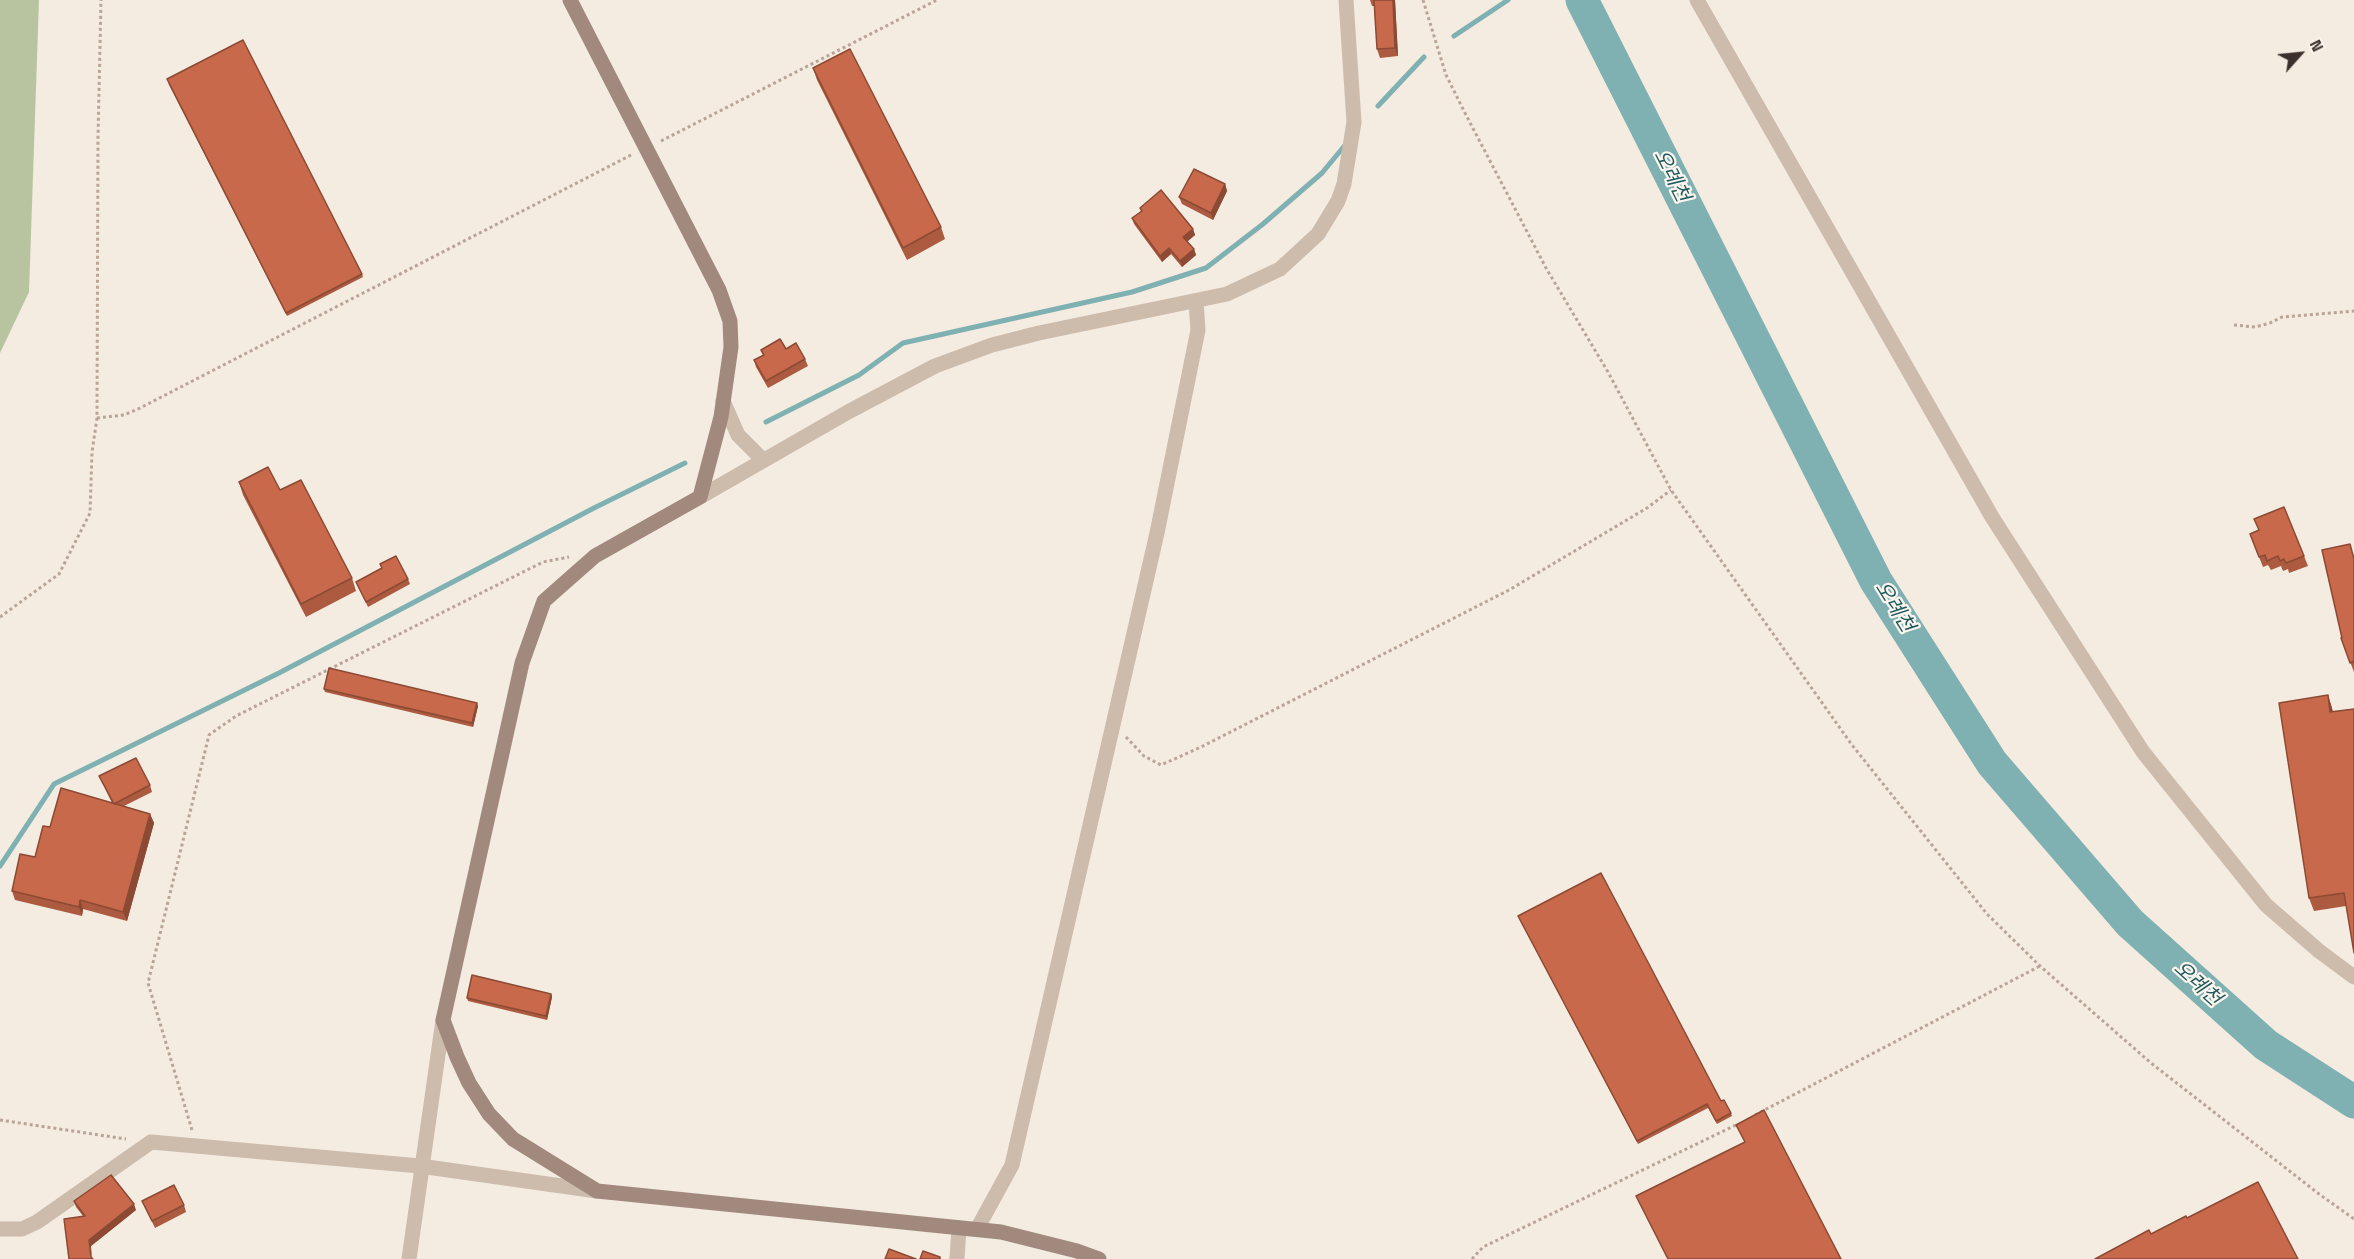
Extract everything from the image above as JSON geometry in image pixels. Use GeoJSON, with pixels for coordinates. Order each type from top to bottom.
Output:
{"type":"FeatureCollection","features":[{"type":"Feature","properties":{"kind":"street"},"geometry":{"type":"LineString","coordinates":[[570,0],[719,290],[730,321],[731,347],[723,401],[700,497]]}},
{"type":"Feature","properties":{"kind":"street"},"geometry":{"type":"LineString","coordinates":[[409,1259],[420,1166],[442,1020],[526,653],[544,601],[602,552],[910,378],[992,345],[1227,294],[1280,268],[1318,234],[1338,201],[1344,184],[1354,122],[1346,0]]}},
{"type":"Feature","properties":{"kind":"street"},"geometry":{"type":"LineString","coordinates":[[1697,0],[1992,517],[2143,752],[2265,905],[2354,977]]}},
{"type":"Feature","properties":{"kind":"street"},"geometry":{"type":"LineString","coordinates":[[977,1229],[1012,1165],[1157,533],[1198,330],[1196,302]]}},
{"type":"Feature","properties":{"kind":"street"},"geometry":{"type":"LineString","coordinates":[[723,401],[738,435],[763,460]]}},
{"type":"Feature","properties":{"kind":"street"},"geometry":{"type":"LineString","coordinates":[[442,1020],[469,1083],[489,1114],[513,1139],[597,1191]]}},
{"type":"Feature","properties":{"kind":"street"},"geometry":{"type":"LineString","coordinates":[[0,1229],[22,1228],[37,1222],[151,1142],[420,1166],[597,1191],[977,1229],[1001,1232],[1077,1251],[1099,1259]]}},
{"type":"Feature","properties":{"kind":"street"},"geometry":{"type":"LineString","coordinates":[[957,1259],[959,1228]]}},
{"type":"Feature","properties":{"kind":"path"},"geometry":{"type":"LineString","coordinates":[[0,617],[59,574],[90,513],[92,452],[97,418],[101,0]]}},
{"type":"Feature","properties":{"kind":"path"},"geometry":{"type":"LineString","coordinates":[[97,418],[124,415],[140,408],[937,0]]}},
{"type":"Feature","properties":{"kind":"path"},"geometry":{"type":"LineString","coordinates":[[1423,0],[1446,75],[1461,105],[1546,268],[1608,372],[1671,490],[1852,745],[1987,914],[2040,966],[2151,1063],[2354,1219]]}},
{"type":"Feature","properties":{"kind":"path"},"geometry":{"type":"LineString","coordinates":[[2234,325],[2254,327],[2282,317],[2354,311]]}},
{"type":"Feature","properties":{"kind":"path"},"geometry":{"type":"LineString","coordinates":[[1115,716],[1128,740],[1144,756],[1161,765],[1509,590],[1647,507],[1671,490]]}},
{"type":"Feature","properties":{"kind":"path"},"geometry":{"type":"LineString","coordinates":[[197,1146],[148,983],[209,735],[236,716],[543,562],[602,552]]}},
{"type":"Feature","properties":{"kind":"path"},"geometry":{"type":"LineString","coordinates":[[1750,1118],[2040,966]]}},
{"type":"Feature","properties":{"kind":"path"},"geometry":{"type":"LineString","coordinates":[[0,1120],[151,1142]]}},
{"type":"Feature","properties":{"kind":"path"},"geometry":{"type":"LineString","coordinates":[[1472,1259],[1483,1247],[1739,1123]]}},
{"type":"Feature","properties":{"kind":"green space"},"geometry":{"type":"Polygon","coordinates":[[[0,0],[39,0],[29,292],[0,353],[0,0]]]}},
{"type":"Feature","properties":{"kind":"building"},"geometry":{"type":"Polygon","coordinates":[[[1374,0],[1393,0],[1395,48],[1377,49],[1374,0]]]}},
{"type":"Feature","properties":{"kind":"building"},"geometry":{"type":"Polygon","coordinates":[[[243,40],[362,274],[286,313],[167,79],[243,40]]]}},
{"type":"Feature","properties":{"kind":"building"},"geometry":{"type":"Polygon","coordinates":[[[850,49],[941,227],[903,248],[813,68],[850,49]]]}},
{"type":"Feature","properties":{"kind":"building"},"geometry":{"type":"Polygon","coordinates":[[[1194,169],[1225,184],[1211,213],[1179,197],[1194,169]]]}},
{"type":"Feature","properties":{"kind":"building"},"geometry":{"type":"Polygon","coordinates":[[[1161,190],[1193,229],[1183,237],[1194,249],[1180,261],[1169,248],[1160,256],[1132,218],[1142,211],[1140,208],[1161,190]]]}},
{"type":"Feature","properties":{"kind":"building"},"geometry":{"type":"Polygon","coordinates":[[[780,339],[786,349],[796,343],[805,359],[766,381],[754,360],[764,355],[761,350],[780,339]]]}},
{"type":"Feature","properties":{"kind":"building"},"geometry":{"type":"Polygon","coordinates":[[[268,467],[280,490],[301,480],[352,578],[301,604],[239,482],[268,467]]]}},
{"type":"Feature","properties":{"kind":"building"},"geometry":{"type":"Polygon","coordinates":[[[2284,507],[2304,556],[2286,563],[2284,559],[2280,561],[2278,556],[2267,561],[2265,555],[2259,557],[2250,534],[2259,530],[2254,519],[2284,507]]]}},
{"type":"Feature","properties":{"kind":"building"},"geometry":{"type":"Polygon","coordinates":[[[2350,544],[2354,559],[2354,661],[2350,663],[2341,638],[2322,550],[2350,544]]]}},
{"type":"Feature","properties":{"kind":"building"},"geometry":{"type":"Polygon","coordinates":[[[396,556],[408,579],[366,602],[356,582],[382,568],[380,564],[396,556]]]}},
{"type":"Feature","properties":{"kind":"building"},"geometry":{"type":"Polygon","coordinates":[[[329,668],[477,703],[472,723],[324,689],[329,668]]]}},
{"type":"Feature","properties":{"kind":"building"},"geometry":{"type":"Polygon","coordinates":[[[2328,695],[2330,712],[2354,709],[2354,953],[2344,893],[2309,898],[2279,703],[2328,695]]]}},
{"type":"Feature","properties":{"kind":"building"},"geometry":{"type":"Polygon","coordinates":[[[136,758],[150,785],[114,804],[99,776],[136,758]]]}},
{"type":"Feature","properties":{"kind":"building"},"geometry":{"type":"Polygon","coordinates":[[[61,788],[150,814],[123,912],[80,900],[79,907],[12,891],[20,854],[35,857],[43,826],[50,827],[61,788]]]}},
{"type":"Feature","properties":{"kind":"building"},"geometry":{"type":"Polygon","coordinates":[[[1601,873],[1721,1101],[1724,1100],[1731,1113],[1716,1121],[1707,1104],[1637,1141],[1518,916],[1601,873]]]}},
{"type":"Feature","properties":{"kind":"building"},"geometry":{"type":"Polygon","coordinates":[[[472,975],[551,994],[546,1016],[467,998],[472,975]]]}},
{"type":"Feature","properties":{"kind":"building"},"geometry":{"type":"Polygon","coordinates":[[[1764,1110],[1841,1259],[1668,1259],[1636,1196],[1745,1142],[1736,1125],[1764,1110]]]}},
{"type":"Feature","properties":{"kind":"building"},"geometry":{"type":"Polygon","coordinates":[[[111,1175],[134,1204],[89,1240],[93,1259],[69,1259],[64,1219],[85,1216],[74,1201],[111,1175]]]}},
{"type":"Feature","properties":{"kind":"building"},"geometry":{"type":"Polygon","coordinates":[[[2258,1182],[2298,1259],[2095,1259],[2149,1230],[2151,1234],[2258,1182]]]}},
{"type":"Feature","properties":{"kind":"building"},"geometry":{"type":"Polygon","coordinates":[[[174,1185],[184,1205],[152,1221],[142,1201],[174,1185]]]}},
{"type":"Feature","properties":{"kind":"building"},"geometry":{"type":"Polygon","coordinates":[[[889,1249],[916,1259],[885,1259],[889,1249]]]}},
{"type":"Feature","properties":{"kind":"building"},"geometry":{"type":"Polygon","coordinates":[[[923,1251],[940,1257],[940,1259],[920,1259],[923,1251]]]}},
{"type":"Feature","properties":{"kind":"waterway"},"geometry":{"type":"LineString","coordinates":[[1454,36],[1508,0]]}},
{"type":"Feature","properties":{"kind":"waterway","name":"오례천"},"geometry":{"type":"LineString","coordinates":[[1582,0],[1876,581],[1992,763],[2130,923],[2266,1045],[2354,1102]]}},
{"type":"Feature","properties":{"kind":"waterway"},"geometry":{"type":"LineString","coordinates":[[1378,106],[1424,57]]}},
{"type":"Feature","properties":{"kind":"waterway"},"geometry":{"type":"LineString","coordinates":[[766,422],[859,375],[903,343],[1132,292],[1206,268],[1263,224],[1322,173],[1346,144]]}},
{"type":"Feature","properties":{"kind":"waterway"},"geometry":{"type":"LineString","coordinates":[[0,866],[54,784],[279,673],[594,508],[685,463]]}}]}
